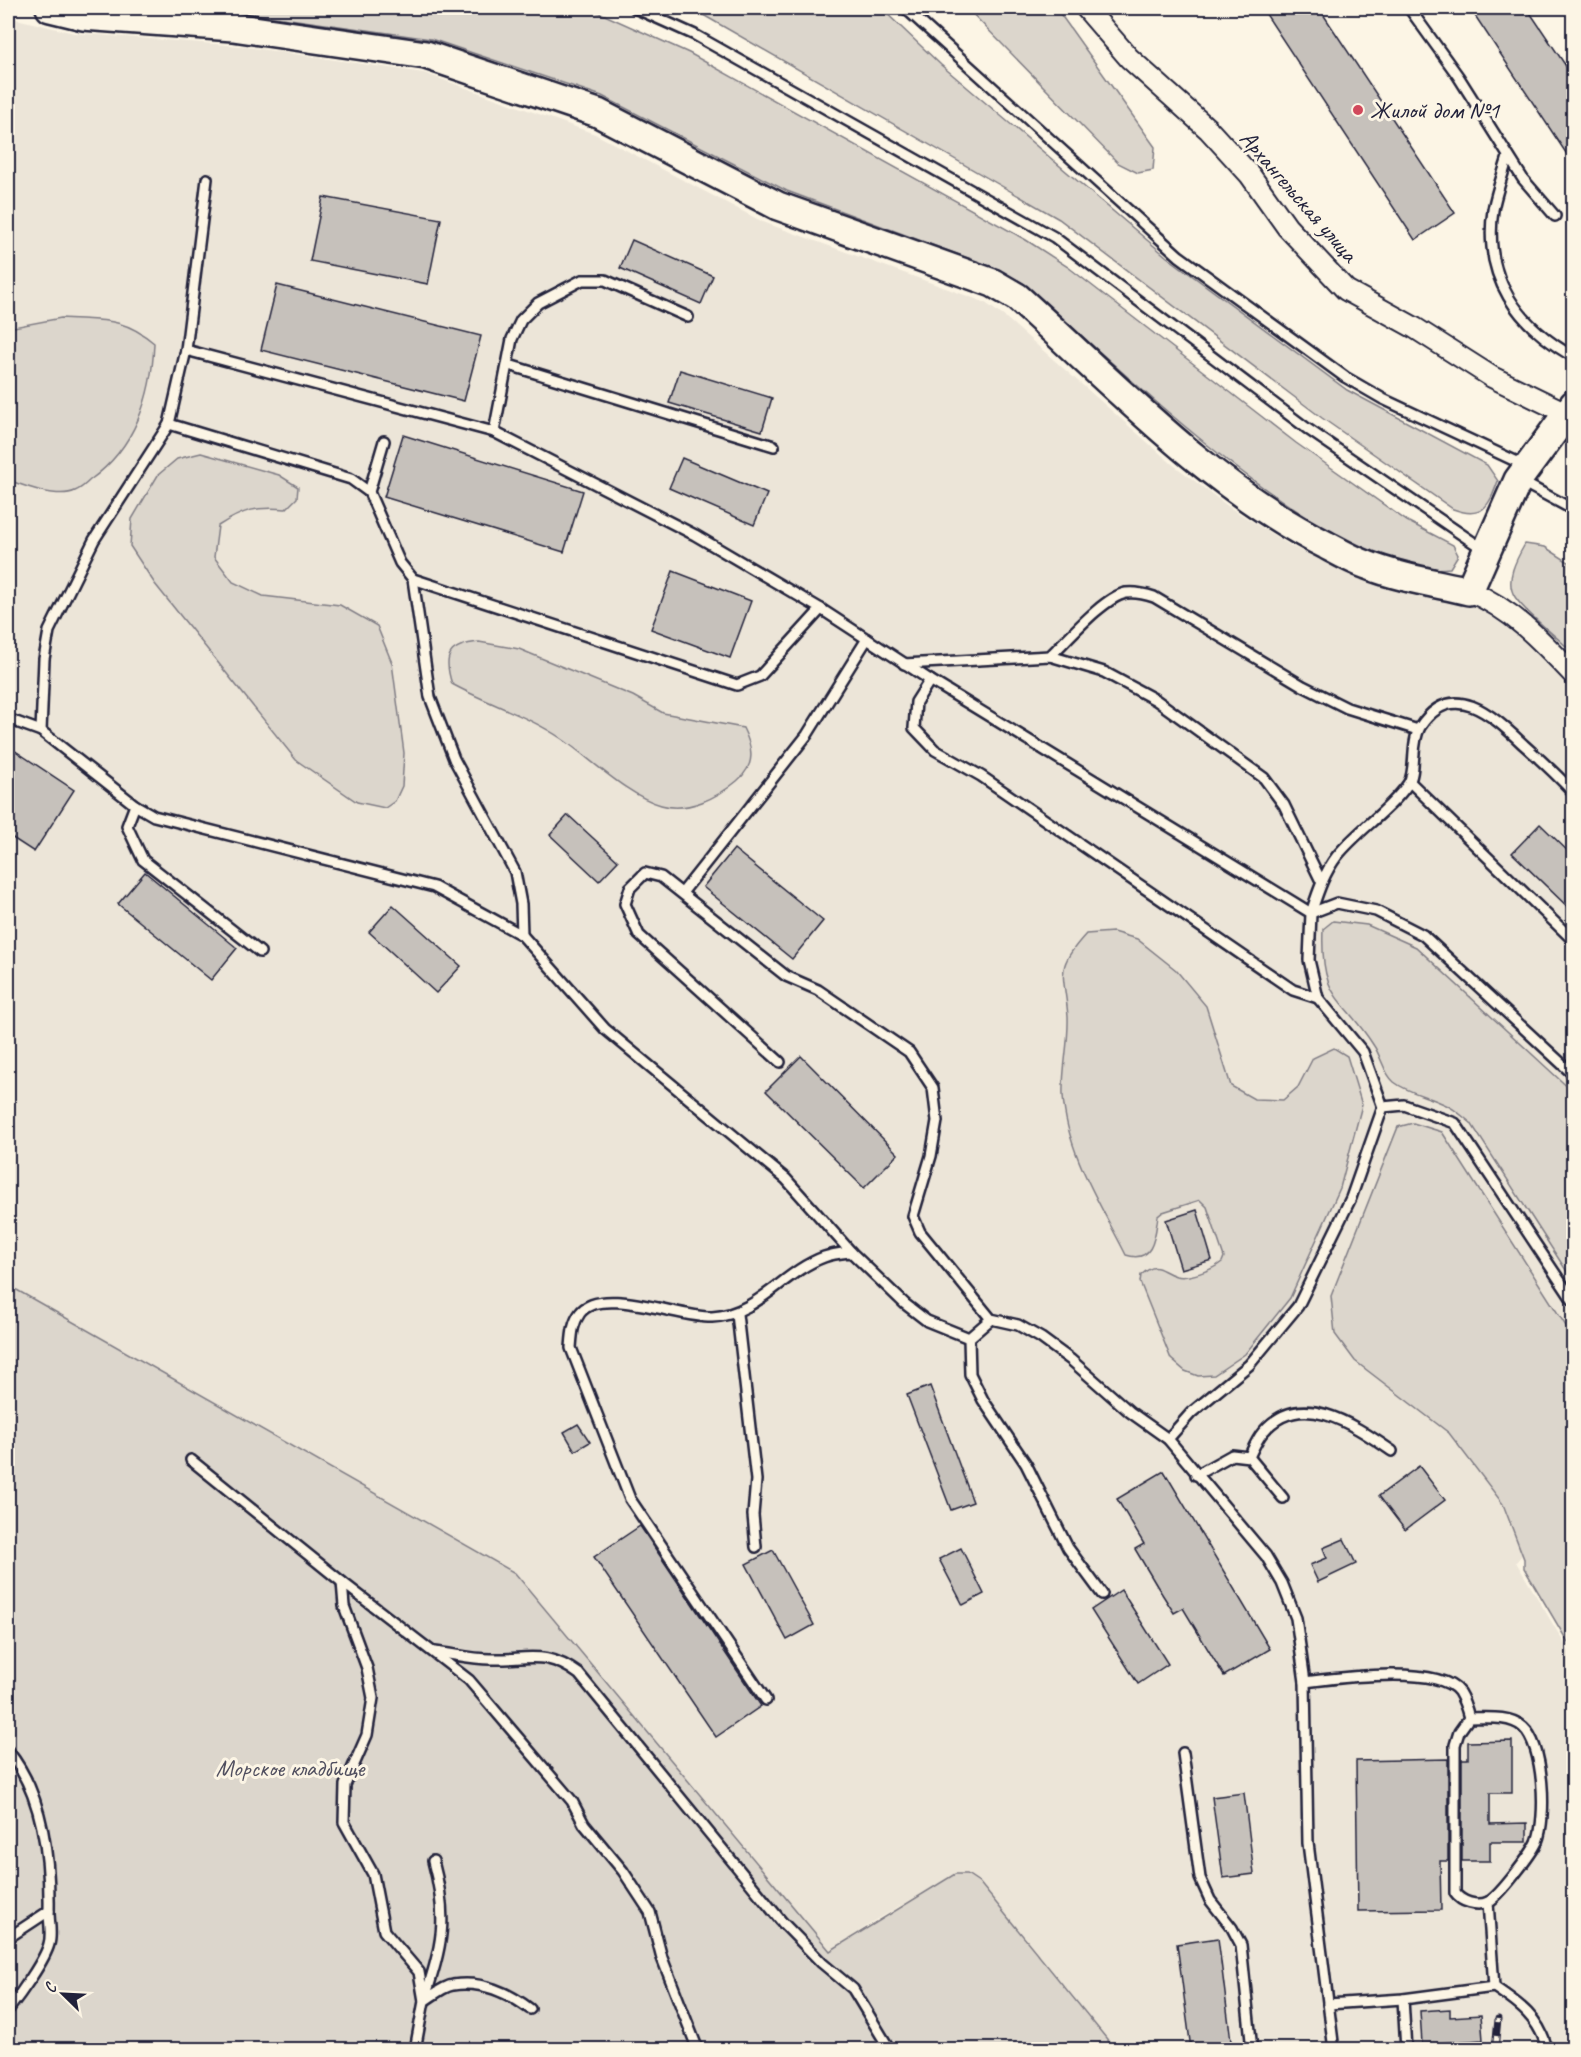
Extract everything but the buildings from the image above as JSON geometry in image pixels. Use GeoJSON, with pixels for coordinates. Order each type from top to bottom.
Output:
{"type":"FeatureCollection","features":[{"type":"Feature","properties":{"kind":"main road"},"geometry":{"type":"LineString","coordinates":[[50,8],[82,16],[233,27],[426,55],[598,113],[778,206],[993,283],[1017,297],[1182,446],[1238,491],[1296,530],[1366,565],[1416,580],[1469,591],[1522,473],[1571,411]]}},
{"type":"Feature","properties":{"kind":"street","name":"Архангельская улица"},"geometry":{"type":"LineString","coordinates":[[1086,8],[1129,58],[1208,129],[1250,175],[1287,227],[1346,290],[1415,328],[1492,376],[1571,411]]}},
{"type":"Feature","properties":{"kind":"street"},"geometry":{"type":"LineString","coordinates":[[1469,591],[1492,601],[1533,631],[1574,675]]}},
{"type":"Feature","properties":{"kind":"lane"},"geometry":{"type":"LineString","coordinates":[[635,8],[695,35],[1054,237],[1309,430],[1486,550]]}},
{"type":"Feature","properties":{"kind":"lane"},"geometry":{"type":"LineString","coordinates":[[905,8],[1179,256],[1345,377],[1522,473],[1574,510]]}},
{"type":"Feature","properties":{"kind":"lane"},"geometry":{"type":"LineString","coordinates":[[1409,8],[1458,75],[1508,157],[1555,216]]}},
{"type":"Feature","properties":{"kind":"lane"},"geometry":{"type":"LineString","coordinates":[[1508,157],[1493,210],[1492,254],[1505,295],[1546,342],[1574,357]]}},
{"type":"Feature","properties":{"kind":"lane"},"geometry":{"type":"LineString","coordinates":[[41,731],[44,659],[49,631],[94,540],[169,424],[186,350],[207,179]]}},
{"type":"Feature","properties":{"kind":"lane"},"geometry":{"type":"LineString","coordinates":[[494,432],[509,365],[512,339],[521,320],[538,303],[582,280],[604,280],[688,317]]}},
{"type":"Feature","properties":{"kind":"lane"},"geometry":{"type":"LineString","coordinates":[[186,350],[494,432],[695,535],[821,609],[904,664],[1311,913]]}},
{"type":"Feature","properties":{"kind":"lane"},"geometry":{"type":"LineString","coordinates":[[509,365],[774,446]]}},
{"type":"Feature","properties":{"kind":"lane"},"geometry":{"type":"LineString","coordinates":[[169,424],[351,479],[369,492],[400,563],[413,579],[430,697],[454,759],[479,810],[515,872],[521,904],[522,935]]}},
{"type":"Feature","properties":{"kind":"lane"},"geometry":{"type":"LineString","coordinates":[[369,492],[384,441]]}},
{"type":"Feature","properties":{"kind":"lane"},"geometry":{"type":"LineString","coordinates":[[413,579],[737,685],[760,676],[821,609]]}},
{"type":"Feature","properties":{"kind":"lane"},"geometry":{"type":"LineString","coordinates":[[1050,656],[1108,602],[1125,593],[1142,594],[1154,597],[1303,686],[1347,708],[1418,730]]}},
{"type":"Feature","properties":{"kind":"lane"},"geometry":{"type":"LineString","coordinates":[[682,893],[807,735],[867,639]]}},
{"type":"Feature","properties":{"kind":"lane"},"geometry":{"type":"LineString","coordinates":[[904,664],[1050,656],[1104,672],[1156,700],[1264,778],[1284,805],[1321,881]]}},
{"type":"Feature","properties":{"kind":"lane"},"geometry":{"type":"LineString","coordinates":[[930,680],[916,702],[914,728],[934,750],[981,776],[1293,990],[1318,998]]}},
{"type":"Feature","properties":{"kind":"lane"},"geometry":{"type":"LineString","coordinates":[[1168,1439],[1191,1413],[1249,1365],[1298,1306],[1351,1198],[1383,1107],[1362,1052],[1318,998],[1309,960],[1311,913],[1321,881],[1338,855],[1410,782],[1413,746],[1418,730],[1431,711],[1449,703],[1468,704],[1495,718],[1574,793]]}},
{"type":"Feature","properties":{"kind":"lane"},"geometry":{"type":"LineString","coordinates":[[8,720],[41,731],[135,805],[154,816],[434,887],[522,935],[604,1029],[786,1179],[850,1252],[905,1304],[927,1321],[969,1338]]}},
{"type":"Feature","properties":{"kind":"lane"},"geometry":{"type":"LineString","coordinates":[[1410,782],[1574,941]]}},
{"type":"Feature","properties":{"kind":"lane"},"geometry":{"type":"LineString","coordinates":[[135,805],[127,826],[143,860],[260,952]]}},
{"type":"Feature","properties":{"kind":"lane"},"geometry":{"type":"LineString","coordinates":[[780,1062],[639,935],[625,904],[630,888],[645,873],[661,877],[786,976],[818,990],[909,1052],[933,1088],[937,1121],[931,1156],[913,1216],[920,1232],[991,1319],[1018,1326],[1041,1338],[1071,1360],[1130,1412],[1168,1439],[1266,1556],[1282,1583],[1296,1618],[1305,1682],[1308,1843],[1334,2049]]}},
{"type":"Feature","properties":{"kind":"lane"},"geometry":{"type":"LineString","coordinates":[[1311,913],[1337,903],[1376,911],[1423,935],[1574,1076]]}},
{"type":"Feature","properties":{"kind":"lane"},"geometry":{"type":"LineString","coordinates":[[1383,1107],[1404,1105],[1455,1123],[1574,1302]]}},
{"type":"Feature","properties":{"kind":"lane"},"geometry":{"type":"LineString","coordinates":[[766,1700],[630,1499],[571,1348],[572,1327],[580,1312],[602,1301],[711,1317],[737,1314],[814,1262],[824,1257],[850,1252]]}},
{"type":"Feature","properties":{"kind":"lane"},"geometry":{"type":"LineString","coordinates":[[737,1314],[756,1480],[753,1515],[756,1547]]}},
{"type":"Feature","properties":{"kind":"lane"},"geometry":{"type":"LineString","coordinates":[[969,1338],[991,1319]]}},
{"type":"Feature","properties":{"kind":"lane"},"geometry":{"type":"LineString","coordinates":[[969,1338],[970,1374],[983,1400],[1026,1464],[1068,1548],[1102,1594]]}},
{"type":"Feature","properties":{"kind":"lane"},"geometry":{"type":"LineString","coordinates":[[1248,1457],[1262,1433],[1277,1419],[1299,1411],[1326,1413],[1359,1428],[1392,1451]]}},
{"type":"Feature","properties":{"kind":"lane"},"geometry":{"type":"LineString","coordinates":[[1196,1475],[1232,1455],[1248,1457],[1283,1498]]}},
{"type":"Feature","properties":{"kind":"lane"},"geometry":{"type":"LineString","coordinates":[[191,1460],[342,1582],[469,1680],[522,1739],[572,1801],[584,1824],[623,1871],[650,1912],[662,1958],[698,2049]]}},
{"type":"Feature","properties":{"kind":"lane"},"geometry":{"type":"LineString","coordinates":[[342,1582],[344,1606],[367,1668],[373,1698],[367,1735],[345,1785],[344,1822],[373,1874],[384,1931],[419,1972],[424,2001]]}},
{"type":"Feature","properties":{"kind":"lane"},"geometry":{"type":"LineString","coordinates":[[432,1651],[490,1659],[535,1656],[566,1664],[579,1674],[782,1922],[822,1963],[853,1989],[890,2049]]}},
{"type":"Feature","properties":{"kind":"lane"},"geometry":{"type":"LineString","coordinates":[[1305,1682],[1381,1674],[1429,1678],[1447,1683],[1459,1691],[1469,1718]]}},
{"type":"Feature","properties":{"kind":"lane"},"geometry":{"type":"LineString","coordinates":[[1469,1718],[1512,1721],[1522,1727],[1530,1736],[1537,1760],[1543,1797],[1537,1841],[1517,1871],[1488,1902],[1465,1902],[1455,1893],[1455,1745],[1459,1732],[1469,1718]]}},
{"type":"Feature","properties":{"kind":"lane"},"geometry":{"type":"LineString","coordinates":[[8,1751],[16,1761],[45,1837],[50,1911],[49,1944],[19,1996],[8,2010]]}},
{"type":"Feature","properties":{"kind":"lane"},"geometry":{"type":"LineString","coordinates":[[1184,1753],[1200,1878],[1210,1899],[1232,1928],[1240,1945],[1252,2049]]}},
{"type":"Feature","properties":{"kind":"lane"},"geometry":{"type":"LineString","coordinates":[[415,2049],[424,2001],[438,1954],[444,1922],[441,1891],[433,1861]]}},
{"type":"Feature","properties":{"kind":"lane"},"geometry":{"type":"LineString","coordinates":[[1488,1902],[1494,1987]]}},
{"type":"Feature","properties":{"kind":"lane"},"geometry":{"type":"LineString","coordinates":[[8,1938],[50,1911]]}},
{"type":"Feature","properties":{"kind":"lane"},"geometry":{"type":"LineString","coordinates":[[424,2001],[452,1984],[484,1986],[512,1995],[530,2009]]}},
{"type":"Feature","properties":{"kind":"lane"},"geometry":{"type":"LineString","coordinates":[[1328,2004],[1403,1999],[1494,1987],[1530,2015],[1544,2037],[1547,2049]]}},
{"type":"Feature","properties":{"kind":"lane"},"geometry":{"type":"LineString","coordinates":[[1403,1999],[1406,2049]]}},
{"type":"Feature","properties":{"kind":"shaded area"},"geometry":{"type":"Polygon","coordinates":[[[8,17],[74,33],[241,46],[424,73],[595,134],[763,222],[984,302],[1005,317],[1171,463],[1229,507],[1291,546],[1367,581],[1415,596],[1482,608],[1531,639],[1573,687],[1573,1496],[1516,1562],[1573,1658],[1573,2049],[1115,2049],[979,1882],[961,1873],[955,1874],[873,1922],[830,1951],[515,1573],[8,1285],[8,17]]]}},
{"type":"Feature","properties":{"kind":"green space"},"geometry":{"type":"Polygon","coordinates":[[[186,8],[589,8],[689,53],[1026,240],[1068,267],[1296,443],[1407,521],[1453,545],[1458,555],[1450,568],[1402,563],[1347,540],[1287,504],[1226,459],[1166,410],[1023,283],[997,269],[787,191],[602,96],[431,39],[239,12],[186,8]]]}},
{"type":"Feature","properties":{"kind":"green space"},"geometry":{"type":"Polygon","coordinates":[[[687,8],[881,8],[941,65],[1167,257],[1347,390],[1487,465],[1498,481],[1488,504],[1478,512],[1471,513],[1453,509],[1322,418],[1059,219],[705,16],[687,8]]]}},
{"type":"Feature","properties":{"kind":"green space"},"geometry":{"type":"Polygon","coordinates":[[[967,8],[1056,8],[1155,147],[1153,170],[1138,173],[1118,163],[967,8]]]}},
{"type":"Feature","properties":{"kind":"green space"},"geometry":{"type":"Polygon","coordinates":[[[61,318],[100,320],[121,324],[132,328],[154,343],[153,363],[145,401],[129,437],[119,453],[85,485],[75,491],[60,494],[41,491],[8,480],[8,328],[61,318]]]}},
{"type":"Feature","properties":{"kind":"green space"},"geometry":{"type":"Polygon","coordinates":[[[201,453],[279,475],[298,487],[297,498],[286,509],[250,510],[218,526],[214,557],[233,582],[263,596],[340,605],[377,626],[392,663],[404,753],[402,786],[395,801],[385,808],[357,802],[296,760],[155,584],[130,546],[132,519],[158,475],[177,459],[201,453]]]}},
{"type":"Feature","properties":{"kind":"green space"},"geometry":{"type":"Polygon","coordinates":[[[1525,544],[1545,547],[1573,565],[1573,653],[1527,611],[1512,591],[1511,577],[1525,544]]]}},
{"type":"Feature","properties":{"kind":"green space"},"geometry":{"type":"Polygon","coordinates":[[[479,642],[519,649],[633,696],[663,713],[743,728],[751,749],[747,769],[729,787],[702,802],[671,807],[648,800],[610,776],[549,731],[452,684],[448,665],[451,653],[461,646],[479,642]]]}},
{"type":"Feature","properties":{"kind":"green space"},"geometry":{"type":"Polygon","coordinates":[[[1333,921],[1367,925],[1416,947],[1573,1092],[1573,1281],[1471,1123],[1448,1106],[1412,1092],[1394,1082],[1374,1046],[1335,995],[1325,970],[1323,953],[1323,929],[1333,921]]]}},
{"type":"Feature","properties":{"kind":"green space"},"geometry":{"type":"Polygon","coordinates":[[[1113,932],[1137,939],[1176,970],[1206,1006],[1231,1086],[1254,1099],[1283,1100],[1298,1087],[1313,1058],[1334,1048],[1347,1056],[1362,1105],[1340,1188],[1290,1298],[1245,1354],[1214,1375],[1198,1376],[1185,1371],[1171,1359],[1140,1282],[1141,1275],[1155,1267],[1181,1277],[1206,1271],[1222,1262],[1224,1257],[1207,1207],[1200,1200],[1163,1212],[1158,1216],[1154,1240],[1148,1252],[1135,1257],[1126,1255],[1086,1178],[1066,1116],[1063,1095],[1068,1036],[1065,964],[1086,934],[1113,932]]]}},
{"type":"Feature","properties":{"kind":"green space"},"geometry":{"type":"Polygon","coordinates":[[[1413,1123],[1442,1132],[1573,1337],[1573,1651],[1524,1568],[1524,1559],[1503,1504],[1449,1433],[1355,1361],[1335,1334],[1331,1296],[1398,1127],[1413,1123]]]}},
{"type":"Feature","properties":{"kind":"green space","name":"Морское кладбище"},"geometry":{"type":"Polygon","coordinates":[[[8,1285],[515,1573],[830,1951],[955,1874],[967,1874],[979,1882],[1115,2049],[8,2049],[8,1285]]]}},
{"type":"Feature","properties":{"kind":"railway"},"geometry":{"type":"LineString","coordinates":[[1495,2050],[1498,2019]]}},
{"type":"Feature","properties":{"kind":"place","name":"Жилой дом №1"},"geometry":{"type":"Point","coordinates":[1358,110]}}]}
